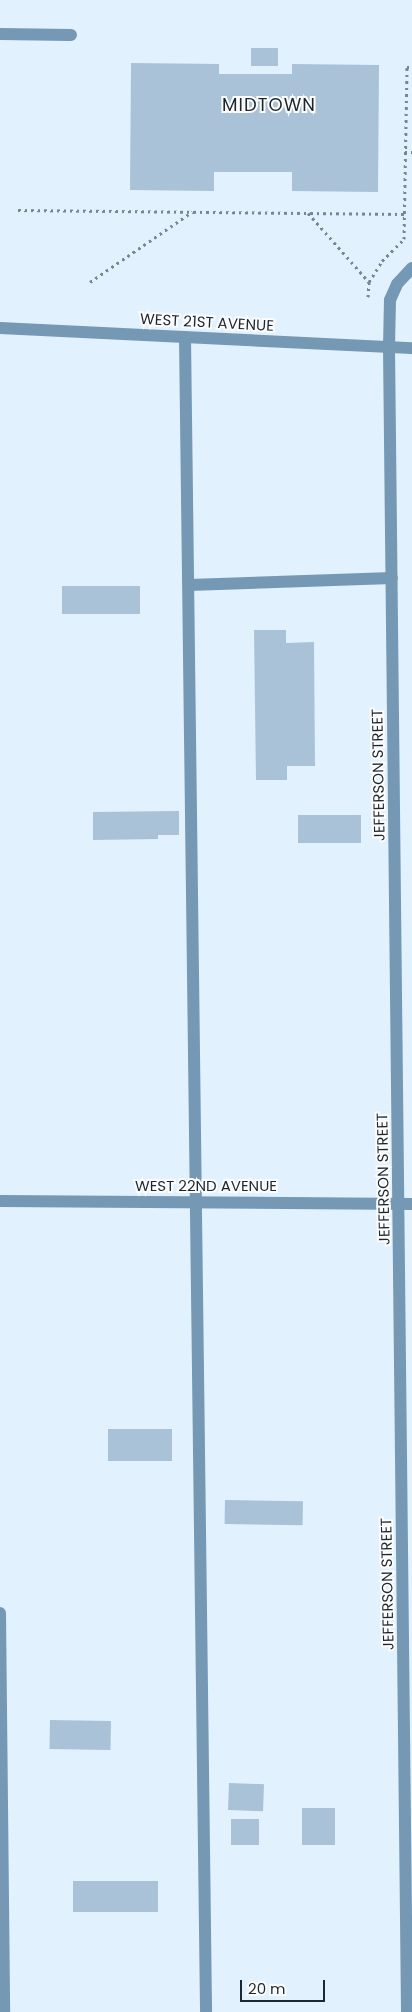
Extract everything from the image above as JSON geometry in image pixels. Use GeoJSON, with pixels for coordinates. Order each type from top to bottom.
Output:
{"type":"FeatureCollection","features":[{"type":"Feature","properties":{"kind":"street"},"geometry":{"type":"LineString","coordinates":[[0,34],[71,35]]}},
{"type":"Feature","properties":{"kind":"street","name":"JEFFERSON STREET"},"geometry":{"type":"LineString","coordinates":[[407,2012],[406,1203],[392,578],[389,346],[390,300],[397,284],[412,268]]}},
{"type":"Feature","properties":{"kind":"street","name":"WEST 21ST AVENUE"},"geometry":{"type":"LineString","coordinates":[[0,328],[412,348]]}},
{"type":"Feature","properties":{"kind":"street"},"geometry":{"type":"LineString","coordinates":[[185,337],[198,1202],[206,2012]]}},
{"type":"Feature","properties":{"kind":"street"},"geometry":{"type":"LineString","coordinates":[[189,585],[392,578]]}},
{"type":"Feature","properties":{"kind":"street","name":"WEST 22ND AVENUE"},"geometry":{"type":"LineString","coordinates":[[0,1200],[406,1203]]}},
{"type":"Feature","properties":{"kind":"street"},"geometry":{"type":"LineString","coordinates":[[0,1613],[4,2012]]}},
{"type":"Feature","properties":{"kind":"path"},"geometry":{"type":"LineString","coordinates":[[307,212],[368,282],[382,261],[404,238],[407,67],[412,67]]}},
{"type":"Feature","properties":{"kind":"path"},"geometry":{"type":"LineString","coordinates":[[405,152],[412,152]]}},
{"type":"Feature","properties":{"kind":"path"},"geometry":{"type":"LineString","coordinates":[[18,210],[404,214]]}},
{"type":"Feature","properties":{"kind":"path"},"geometry":{"type":"LineString","coordinates":[[90,282],[192,212]]}},
{"type":"Feature","properties":{"kind":"building"},"geometry":{"type":"Polygon","coordinates":[[[251,48],[278,48],[278,66],[251,66],[251,48]]]}},
{"type":"Feature","properties":{"kind":"building"},"geometry":{"type":"Polygon","coordinates":[[[131,63],[219,64],[219,74],[292,74],[292,64],[379,65],[378,192],[292,191],[292,172],[214,172],[214,191],[130,190],[131,63]]]}},
{"type":"Feature","properties":{"kind":"building"},"geometry":{"type":"Polygon","coordinates":[[[62,586],[140,586],[140,614],[62,614],[62,586]]]}},
{"type":"Feature","properties":{"kind":"building"},"geometry":{"type":"Polygon","coordinates":[[[254,630],[286,630],[286,643],[314,642],[315,766],[287,766],[287,780],[256,780],[254,630]]]}},
{"type":"Feature","properties":{"kind":"building"},"geometry":{"type":"Polygon","coordinates":[[[179,811],[179,835],[158,835],[158,839],[93,840],[93,812],[179,811]]]}},
{"type":"Feature","properties":{"kind":"building"},"geometry":{"type":"Polygon","coordinates":[[[298,815],[361,815],[361,843],[298,843],[298,815]]]}},
{"type":"Feature","properties":{"kind":"building"},"geometry":{"type":"Polygon","coordinates":[[[108,1429],[172,1429],[172,1461],[108,1461],[108,1429]]]}},
{"type":"Feature","properties":{"kind":"building"},"geometry":{"type":"Polygon","coordinates":[[[225,1500],[303,1501],[303,1525],[225,1524],[225,1500]]]}},
{"type":"Feature","properties":{"kind":"building"},"geometry":{"type":"Polygon","coordinates":[[[50,1720],[111,1721],[110,1750],[49,1749],[50,1720]]]}},
{"type":"Feature","properties":{"kind":"building"},"geometry":{"type":"Polygon","coordinates":[[[229,1783],[264,1784],[263,1811],[228,1810],[229,1783]]]}},
{"type":"Feature","properties":{"kind":"building"},"geometry":{"type":"Polygon","coordinates":[[[302,1808],[335,1808],[335,1845],[302,1845],[302,1808]]]}},
{"type":"Feature","properties":{"kind":"building"},"geometry":{"type":"Polygon","coordinates":[[[231,1819],[259,1819],[259,1845],[231,1845],[231,1819]]]}},
{"type":"Feature","properties":{"kind":"building"},"geometry":{"type":"Polygon","coordinates":[[[73,1881],[158,1881],[158,1912],[73,1912],[73,1881]]]}},
{"type":"Feature","properties":{"kind":"district","name":"MIDTOWN"},"geometry":{"type":"Point","coordinates":[269,105]}}]}
